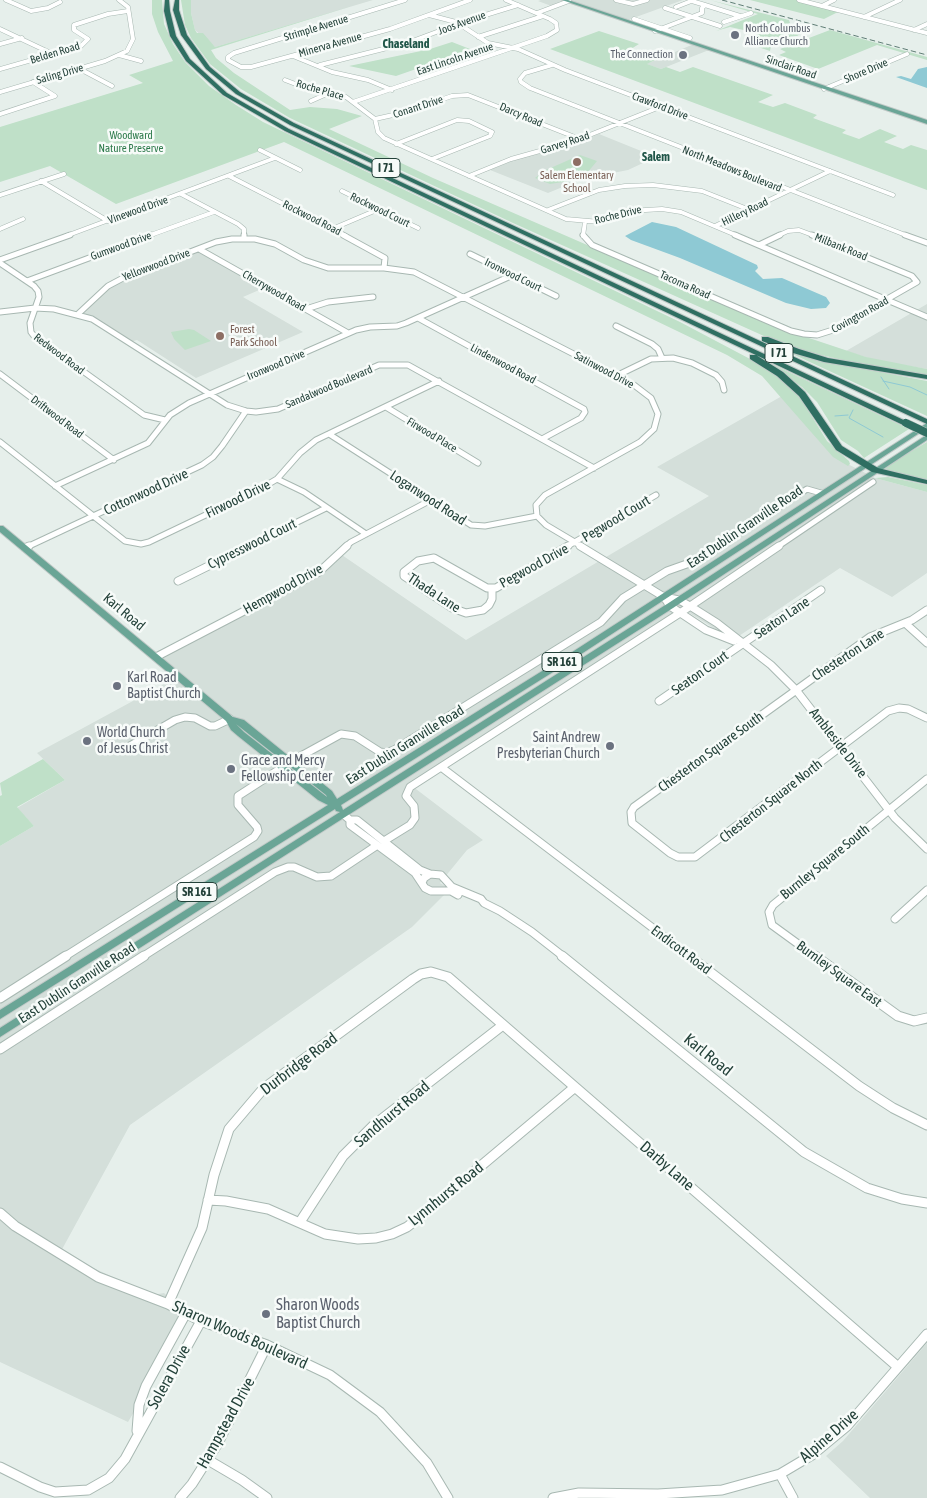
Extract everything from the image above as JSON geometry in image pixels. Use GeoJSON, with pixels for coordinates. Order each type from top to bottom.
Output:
{"type":"FeatureCollection","features":[{"type":"Feature","properties":{"kind":"highway","name":"I 71"},"geometry":{"type":"LineString","coordinates":[[167,0],[170,26],[188,60],[225,94],[287,130],[906,423],[927,435]]}},
{"type":"Feature","properties":{"kind":"highway","name":"I 71"},"geometry":{"type":"LineString","coordinates":[[177,0],[176,10],[184,35],[208,68],[238,93],[294,125],[642,287],[927,423]]}},
{"type":"Feature","properties":{"kind":"highway"},"geometry":{"type":"LineString","coordinates":[[642,287],[796,351],[847,364],[927,377]]}},
{"type":"Feature","properties":{"kind":"highway"},"geometry":{"type":"LineString","coordinates":[[712,331],[780,374],[793,385],[802,394],[839,448],[875,470],[927,482]]}},
{"type":"Feature","properties":{"kind":"main road","name":"Sinclair Road"},"geometry":{"type":"LineString","coordinates":[[569,0],[824,89],[927,122]]}},
{"type":"Feature","properties":{"kind":"main road","name":"East Dublin Granville Road"},"geometry":{"type":"LineString","coordinates":[[0,1015],[664,597],[927,423]]}},
{"type":"Feature","properties":{"kind":"main road","name":"East Dublin Granville Road"},"geometry":{"type":"LineString","coordinates":[[0,1033],[347,817],[927,435]]}},
{"type":"Feature","properties":{"kind":"main road","name":"Karl Road"},"geometry":{"type":"LineString","coordinates":[[0,528],[230,719],[241,722],[323,799],[335,805],[347,817]]}},
{"type":"Feature","properties":{"kind":"street"},"geometry":{"type":"LineString","coordinates":[[6,0],[31,11],[48,8],[60,2]]}},
{"type":"Feature","properties":{"kind":"street"},"geometry":{"type":"LineString","coordinates":[[119,0],[126,4],[133,41],[129,49],[119,55]]}},
{"type":"Feature","properties":{"kind":"street","name":"Strimple Avenue"},"geometry":{"type":"LineString","coordinates":[[246,68],[234,65],[228,60],[228,57],[404,0]]}},
{"type":"Feature","properties":{"kind":"street","name":"Minerva Avenue"},"geometry":{"type":"LineString","coordinates":[[246,68],[390,29],[470,0]]}},
{"type":"Feature","properties":{"kind":"street"},"geometry":{"type":"LineString","coordinates":[[506,0],[543,16]]}},
{"type":"Feature","properties":{"kind":"street"},"geometry":{"type":"LineString","coordinates":[[537,13],[569,0]]}},
{"type":"Feature","properties":{"kind":"street"},"geometry":{"type":"LineString","coordinates":[[616,0],[630,4],[646,0]]}},
{"type":"Feature","properties":{"kind":"street"},"geometry":{"type":"LineString","coordinates":[[676,6],[693,0],[740,16]]}},
{"type":"Feature","properties":{"kind":"street"},"geometry":{"type":"LineString","coordinates":[[800,0],[927,34]]}},
{"type":"Feature","properties":{"kind":"street"},"geometry":{"type":"LineString","coordinates":[[822,6],[834,0]]}},
{"type":"Feature","properties":{"kind":"street"},"geometry":{"type":"LineString","coordinates":[[864,17],[900,0]]}},
{"type":"Feature","properties":{"kind":"street","name":"Joos Avenue"},"geometry":{"type":"LineString","coordinates":[[320,66],[407,43],[459,23],[518,5]]}},
{"type":"Feature","properties":{"kind":"street"},"geometry":{"type":"LineString","coordinates":[[655,31],[702,13],[702,8],[705,5]]}},
{"type":"Feature","properties":{"kind":"street"},"geometry":{"type":"LineString","coordinates":[[665,8],[720,26]]}},
{"type":"Feature","properties":{"kind":"street","name":"Belden Road"},"geometry":{"type":"LineString","coordinates":[[0,69],[82,46],[88,42],[87,37],[73,29],[76,24],[108,14],[128,11]]}},
{"type":"Feature","properties":{"kind":"street"},"geometry":{"type":"LineString","coordinates":[[724,22],[751,12]]}},
{"type":"Feature","properties":{"kind":"street","name":"Crawford Drive"},"geometry":{"type":"LineString","coordinates":[[429,15],[459,23],[488,43],[513,48],[552,65],[893,195]]}},
{"type":"Feature","properties":{"kind":"street"},"geometry":{"type":"LineString","coordinates":[[478,37],[543,16]]}},
{"type":"Feature","properties":{"kind":"street","name":"East Lincoln Avenue"},"geometry":{"type":"LineString","coordinates":[[354,102],[548,36],[557,30],[558,27],[556,23],[543,16]]}},
{"type":"Feature","properties":{"kind":"street"},"geometry":{"type":"LineString","coordinates":[[634,19],[690,38]]}},
{"type":"Feature","properties":{"kind":"street"},"geometry":{"type":"LineString","coordinates":[[914,30],[927,24]]}},
{"type":"Feature","properties":{"kind":"street"},"geometry":{"type":"LineString","coordinates":[[0,29],[53,54]]}},
{"type":"Feature","properties":{"kind":"street"},"geometry":{"type":"LineString","coordinates":[[0,44],[22,38]]}},
{"type":"Feature","properties":{"kind":"street","name":"Shore Drive"},"geometry":{"type":"LineString","coordinates":[[824,89],[907,54]]}},
{"type":"Feature","properties":{"kind":"street"},"geometry":{"type":"LineString","coordinates":[[119,55],[140,61]]}},
{"type":"Feature","properties":{"kind":"street","name":"Saling Drive"},"geometry":{"type":"LineString","coordinates":[[0,92],[119,55]]}},
{"type":"Feature","properties":{"kind":"street"},"geometry":{"type":"LineString","coordinates":[[292,56],[332,72],[368,80],[392,90]]}},
{"type":"Feature","properties":{"kind":"street","name":"North Meadows Boulevard"},"geometry":{"type":"LineString","coordinates":[[552,65],[525,74],[520,79],[521,82],[530,88],[876,226],[926,242]]}},
{"type":"Feature","properties":{"kind":"street"},"geometry":{"type":"LineString","coordinates":[[78,68],[112,86]]}},
{"type":"Feature","properties":{"kind":"street","name":"Roche Place"},"geometry":{"type":"LineString","coordinates":[[285,80],[300,86],[346,97],[354,102]]}},
{"type":"Feature","properties":{"kind":"street"},"geometry":{"type":"LineString","coordinates":[[0,114],[55,96],[33,82]]}},
{"type":"Feature","properties":{"kind":"street"},"geometry":{"type":"LineString","coordinates":[[311,100],[329,93]]}},
{"type":"Feature","properties":{"kind":"street","name":"Conant Drive"},"geometry":{"type":"LineString","coordinates":[[375,119],[402,113],[444,98],[462,95]]}},
{"type":"Feature","properties":{"kind":"street","name":"Darcy Road"},"geometry":{"type":"LineString","coordinates":[[462,95],[481,99],[580,139]]}},
{"type":"Feature","properties":{"kind":"street","name":"Roche Drive"},"geometry":{"type":"LineString","coordinates":[[354,102],[375,119],[379,134],[396,144],[566,219],[600,222],[628,211],[654,208],[681,212],[927,317]]}},
{"type":"Feature","properties":{"kind":"street","name":"Garvey Road"},"geometry":{"type":"LineString","coordinates":[[469,176],[510,159],[559,147],[660,106]]}},
{"type":"Feature","properties":{"kind":"street"},"geometry":{"type":"LineString","coordinates":[[396,144],[461,120],[474,123],[492,133],[484,139],[432,159]]}},
{"type":"Feature","properties":{"kind":"street"},"geometry":{"type":"LineString","coordinates":[[260,150],[300,170]]}},
{"type":"Feature","properties":{"kind":"street","name":"Vinewood Drive"},"geometry":{"type":"LineString","coordinates":[[0,261],[275,158]]}},
{"type":"Feature","properties":{"kind":"street","name":"Hillery Road"},"geometry":{"type":"LineString","coordinates":[[715,226],[830,172]]}},
{"type":"Feature","properties":{"kind":"street"},"geometry":{"type":"LineString","coordinates":[[0,195],[64,174]]}},
{"type":"Feature","properties":{"kind":"street","name":"Rockwood Road"},"geometry":{"type":"LineString","coordinates":[[229,176],[380,254],[385,258],[384,268]]}},
{"type":"Feature","properties":{"kind":"street"},"geometry":{"type":"LineString","coordinates":[[41,181],[108,221]]}},
{"type":"Feature","properties":{"kind":"street"},"geometry":{"type":"LineString","coordinates":[[548,210],[599,190],[661,182],[707,193],[750,210]]}},
{"type":"Feature","properties":{"kind":"street","name":"Rockwood Court"},"geometry":{"type":"LineString","coordinates":[[342,191],[418,228]]}},
{"type":"Feature","properties":{"kind":"street"},"geometry":{"type":"LineString","coordinates":[[181,194],[244,229],[244,238]]}},
{"type":"Feature","properties":{"kind":"street"},"geometry":{"type":"LineString","coordinates":[[332,228],[380,210]]}},
{"type":"Feature","properties":{"kind":"street","name":"Gumwood Drive"},"geometry":{"type":"LineString","coordinates":[[27,281],[214,212]]}},
{"type":"Feature","properties":{"kind":"street"},"geometry":{"type":"LineString","coordinates":[[0,229],[23,218]]}},
{"type":"Feature","properties":{"kind":"street","name":"Tacoma Road"},"geometry":{"type":"LineString","coordinates":[[585,222],[583,237],[590,244],[791,331],[804,334]]}},
{"type":"Feature","properties":{"kind":"street","name":"Milbank Road"},"geometry":{"type":"LineString","coordinates":[[759,245],[788,231],[799,230],[912,276],[917,281],[914,285]]}},
{"type":"Feature","properties":{"kind":"street","name":"Yellowwood Drive"},"geometry":{"type":"LineString","coordinates":[[78,314],[104,289],[120,279],[224,240],[244,238]]}},
{"type":"Feature","properties":{"kind":"street","name":"Satinwood Drive"},"geometry":{"type":"LineString","coordinates":[[244,238],[265,241],[304,260],[328,268],[384,268],[414,272],[634,385],[651,398],[658,414],[654,429],[640,442],[545,495],[536,505],[537,516]]}},
{"type":"Feature","properties":{"kind":"street","name":"Cherrywood Road"},"geometry":{"type":"LineString","coordinates":[[199,249],[348,333]]}},
{"type":"Feature","properties":{"kind":"street","name":"Ironwood Court"},"geometry":{"type":"LineString","coordinates":[[470,254],[556,296]]}},
{"type":"Feature","properties":{"kind":"street","name":"Redwood Road"},"geometry":{"type":"LineString","coordinates":[[0,261],[38,291],[39,297],[30,324],[30,329],[34,336],[144,414],[165,420]]}},
{"type":"Feature","properties":{"kind":"street","name":"Ironwood Drive"},"geometry":{"type":"LineString","coordinates":[[55,486],[148,443],[158,432],[165,420],[182,406],[210,393],[348,333],[370,327],[397,326],[418,318],[512,275]]}},
{"type":"Feature","properties":{"kind":"street","name":"Covington Road"},"geometry":{"type":"LineString","coordinates":[[804,334],[827,333],[914,285]]}},
{"type":"Feature","properties":{"kind":"street"},"geometry":{"type":"LineString","coordinates":[[306,309],[328,302],[373,297]]}},
{"type":"Feature","properties":{"kind":"street","name":"Sandalwood Boulevard"},"geometry":{"type":"LineString","coordinates":[[0,312],[35,308],[54,309],[78,314],[103,324],[227,405],[246,411],[267,410],[288,405],[379,365],[408,366],[439,381],[594,468]]}},
{"type":"Feature","properties":{"kind":"street","name":"Lindenwood Road"},"geometry":{"type":"LineString","coordinates":[[418,318],[581,406],[585,412],[582,418],[542,439]]}},
{"type":"Feature","properties":{"kind":"street"},"geometry":{"type":"LineString","coordinates":[[616,326],[656,346],[662,358]]}},
{"type":"Feature","properties":{"kind":"street"},"geometry":{"type":"LineString","coordinates":[[616,376],[642,362],[662,358],[685,361],[716,375],[722,382],[724,390]]}},
{"type":"Feature","properties":{"kind":"street","name":"Driftwood Road"},"geometry":{"type":"LineString","coordinates":[[0,374],[114,460]]}},
{"type":"Feature","properties":{"kind":"street","name":"Firwood Drive"},"geometry":{"type":"LineString","coordinates":[[94,516],[125,541],[133,544],[149,542],[277,479],[316,440],[439,381]]}},
{"type":"Feature","properties":{"kind":"street","name":"Firwood Place"},"geometry":{"type":"LineString","coordinates":[[386,406],[478,462]]}},
{"type":"Feature","properties":{"kind":"street","name":"Cottonwood Drive"},"geometry":{"type":"LineString","coordinates":[[26,548],[202,465],[213,457],[222,446],[246,411]]}},
{"type":"Feature","properties":{"kind":"street","name":"Loganwood Road"},"geometry":{"type":"LineString","coordinates":[[328,434],[466,523],[478,526],[537,516]]}},
{"type":"Feature","properties":{"kind":"street"},"geometry":{"type":"LineString","coordinates":[[0,442],[94,516]]}},
{"type":"Feature","properties":{"kind":"street"},"geometry":{"type":"LineString","coordinates":[[277,479],[304,492],[366,534]]}},
{"type":"Feature","properties":{"kind":"street","name":"East Dublin Granville Road"},"geometry":{"type":"LineString","coordinates":[[0,1049],[275,872],[288,867],[294,867],[317,877],[331,876],[410,824],[415,818],[416,812],[406,796],[408,790],[680,613],[873,482]]}},
{"type":"Feature","properties":{"kind":"street","name":"East Dublin Granville Road"},"geometry":{"type":"LineString","coordinates":[[0,998],[254,837],[258,831],[257,827],[238,805],[238,796],[243,791],[340,734],[355,736],[380,752],[386,753],[394,750],[601,622],[623,598],[667,571],[698,560],[807,489],[821,493]]}},
{"type":"Feature","properties":{"kind":"street","name":"Pegwood Court"},"geometry":{"type":"LineString","coordinates":[[575,543],[656,495]]}},
{"type":"Feature","properties":{"kind":"street","name":"Hempwood Drive"},"geometry":{"type":"LineString","coordinates":[[156,657],[319,572],[351,542],[431,500]]}},
{"type":"Feature","properties":{"kind":"street","name":"Cypresswood Court"},"geometry":{"type":"LineString","coordinates":[[178,581],[326,508]]}},
{"type":"Feature","properties":{"kind":"street"},"geometry":{"type":"LineString","coordinates":[[537,516],[546,525],[664,597]]}},
{"type":"Feature","properties":{"kind":"street","name":"East Dublin Granville Road"},"geometry":{"type":"LineString","coordinates":[[769,540],[780,545]]}},
{"type":"Feature","properties":{"kind":"street","name":"Pegwood Drive"},"geometry":{"type":"LineString","coordinates":[[412,564],[426,558],[442,560],[481,585],[492,589],[501,586],[575,543]]}},
{"type":"Feature","properties":{"kind":"street","name":"Thada Lane"},"geometry":{"type":"LineString","coordinates":[[412,564],[406,568],[404,576],[458,611],[466,613],[482,610],[489,605],[492,599],[492,589]]}},
{"type":"Feature","properties":{"kind":"street","name":"Seaton Lane"},"geometry":{"type":"LineString","coordinates":[[742,644],[821,590]]}},
{"type":"Feature","properties":{"kind":"street","name":"Ambleside Drive"},"geometry":{"type":"LineString","coordinates":[[664,597],[679,600],[690,606],[717,623],[742,644],[772,665],[796,690],[906,831],[927,849]]}},
{"type":"Feature","properties":{"kind":"street","name":"Ambleside Drive"},"geometry":{"type":"LineString","coordinates":[[664,597],[670,606],[706,630],[742,644]]}},
{"type":"Feature","properties":{"kind":"street","name":"Chesterton Lane"},"geometry":{"type":"LineString","coordinates":[[796,690],[870,637],[905,623],[927,610]]}},
{"type":"Feature","properties":{"kind":"street"},"geometry":{"type":"LineString","coordinates":[[905,623],[927,643]]}},
{"type":"Feature","properties":{"kind":"street","name":"Seaton Court"},"geometry":{"type":"LineString","coordinates":[[659,701],[742,644]]}},
{"type":"Feature","properties":{"kind":"street","name":"Chesterton Square South"},"geometry":{"type":"LineString","coordinates":[[701,854],[695,858],[678,857],[636,828],[630,818],[634,807],[796,690]]}},
{"type":"Feature","properties":{"kind":"street","name":"Chesterton Square North"},"geometry":{"type":"LineString","coordinates":[[701,854],[888,711],[899,708],[917,712],[927,718]]}},
{"type":"Feature","properties":{"kind":"street"},"geometry":{"type":"LineString","coordinates":[[130,746],[175,720],[185,717],[195,718],[210,726],[215,726],[230,719]]}},
{"type":"Feature","properties":{"kind":"street","name":"Endicott Road"},"geometry":{"type":"LineString","coordinates":[[441,767],[860,1086],[892,1108],[927,1125]]}},
{"type":"Feature","properties":{"kind":"street","name":"Burnley Square South"},"geometry":{"type":"LineString","coordinates":[[770,919],[769,912],[773,905],[927,778]]}},
{"type":"Feature","properties":{"kind":"street","name":"Karl Road"},"geometry":{"type":"LineString","coordinates":[[347,817],[350,825],[420,870],[430,874]]}},
{"type":"Feature","properties":{"kind":"street","name":"Karl Road"},"geometry":{"type":"LineString","coordinates":[[380,843],[415,873],[422,883]]}},
{"type":"Feature","properties":{"kind":"street"},"geometry":{"type":"LineString","coordinates":[[430,874],[441,875],[446,882],[445,886],[439,891],[428,890],[422,883],[424,878],[430,874]]}},
{"type":"Feature","properties":{"kind":"street","name":"Karl Road"},"geometry":{"type":"LineString","coordinates":[[446,882],[452,887],[481,899],[484,903],[532,932],[804,1152],[867,1188],[927,1203]]}},
{"type":"Feature","properties":{"kind":"street"},"geometry":{"type":"LineString","coordinates":[[895,919],[927,890]]}},
{"type":"Feature","properties":{"kind":"street","name":"Karl Road"},"geometry":{"type":"LineString","coordinates":[[439,891],[451,892],[478,903],[484,903]]}},
{"type":"Feature","properties":{"kind":"street","name":"Burnley Square East"},"geometry":{"type":"LineString","coordinates":[[770,919],[778,930],[898,1016],[914,1021],[927,1018]]}},
{"type":"Feature","properties":{"kind":"street","name":"Darby Lane"},"geometry":{"type":"LineString","coordinates":[[431,972],[448,977],[898,1367]]}},
{"type":"Feature","properties":{"kind":"street","name":"Durbridge Road"},"geometry":{"type":"LineString","coordinates":[[168,1304],[202,1228],[208,1200],[229,1129],[263,1089],[413,979],[431,972]]}},
{"type":"Feature","properties":{"kind":"street","name":"Sandhurst Road"},"geometry":{"type":"LineString","coordinates":[[300,1222],[343,1156],[374,1125],[503,1025]]}},
{"type":"Feature","properties":{"kind":"street","name":"Lynnhurst Road"},"geometry":{"type":"LineString","coordinates":[[208,1200],[226,1201],[268,1210],[325,1234],[358,1239],[376,1238],[407,1227],[575,1087]]}},
{"type":"Feature","properties":{"kind":"street","name":"Sharon Woods Boulevard"},"geometry":{"type":"LineString","coordinates":[[0,1213],[15,1226],[98,1277],[168,1304],[201,1320],[268,1345],[330,1375],[380,1412],[427,1463],[448,1498]]}},
{"type":"Feature","properties":{"kind":"street","name":"Solera Drive"},"geometry":{"type":"LineString","coordinates":[[137,1434],[139,1405],[146,1386],[186,1313]]}},
{"type":"Feature","properties":{"kind":"street","name":"Solera Drive"},"geometry":{"type":"LineString","coordinates":[[0,1467],[40,1487],[55,1492],[88,1490],[109,1478],[125,1459],[201,1320]]}},
{"type":"Feature","properties":{"kind":"street","name":"Alpine Drive"},"geometry":{"type":"LineString","coordinates":[[553,1498],[579,1492],[658,1494],[722,1490],[780,1474],[812,1455],[847,1426],[927,1334]]}},
{"type":"Feature","properties":{"kind":"street","name":"Hampstead Drive"},"geometry":{"type":"LineString","coordinates":[[180,1498],[208,1460],[268,1345]]}},
{"type":"Feature","properties":{"kind":"street"},"geometry":{"type":"LineString","coordinates":[[208,1460],[242,1480],[266,1498]]}},
{"type":"Feature","properties":{"kind":"street"},"geometry":{"type":"LineString","coordinates":[[780,1474],[793,1498]]}},
{"type":"Feature","properties":{"kind":"shaded area"},"geometry":{"type":"Polygon","coordinates":[[[191,0],[373,0],[215,47],[195,30],[191,13],[191,0]]]}},
{"type":"Feature","properties":{"kind":"shaded area"},"geometry":{"type":"Polygon","coordinates":[[[683,0],[625,21],[570,2],[554,7],[538,1],[683,0]]]}},
{"type":"Feature","properties":{"kind":"shaded area"},"geometry":{"type":"Polygon","coordinates":[[[694,44],[709,50],[661,69],[646,64],[694,44]]]}},
{"type":"Feature","properties":{"kind":"shaded area","name":"Salem Elementary School"},"geometry":{"type":"Polygon","coordinates":[[[599,134],[656,157],[628,170],[582,179],[548,193],[490,170],[517,159],[570,146],[599,134]]]}},
{"type":"Feature","properties":{"kind":"shaded area"},"geometry":{"type":"Polygon","coordinates":[[[199,248],[266,287],[243,297],[303,332],[196,378],[137,340],[130,342],[79,314],[106,287],[199,248]]]}},
{"type":"Feature","properties":{"kind":"shaded area"},"geometry":{"type":"Polygon","coordinates":[[[927,304],[927,369],[875,360],[846,351],[927,304]]]}},
{"type":"Feature","properties":{"kind":"shaded area"},"geometry":{"type":"Polygon","coordinates":[[[782,396],[834,457],[875,478],[927,492],[927,573],[892,597],[840,568],[733,640],[683,609],[412,786],[483,840],[467,850],[440,883],[450,889],[412,927],[130,1125],[60,1253],[153,1295],[164,1293],[190,1317],[128,1422],[0,1362],[0,846],[34,826],[17,808],[65,780],[37,753],[179,676],[156,657],[319,572],[339,553],[466,640],[709,496],[657,467],[782,396]]]}},
{"type":"Feature","properties":{"kind":"shaded area"},"geometry":{"type":"Polygon","coordinates":[[[927,1343],[927,1498],[870,1498],[826,1456],[843,1441],[927,1343]]]}},
{"type":"Feature","properties":{"kind":"green space","name":"Woodward Nature Preserve"},"geometry":{"type":"Polygon","coordinates":[[[152,0],[162,0],[164,24],[173,44],[185,62],[209,86],[236,105],[263,122],[680,322],[752,360],[783,380],[798,394],[827,441],[850,464],[848,466],[833,457],[762,376],[727,355],[284,142],[116,204],[50,166],[0,182],[0,127],[143,83],[129,75],[173,61],[158,32],[152,14],[152,0]]]}},
{"type":"Feature","properties":{"kind":"green space"},"geometry":{"type":"Polygon","coordinates":[[[181,0],[191,0],[191,13],[195,30],[197,33],[203,33],[215,47],[352,6],[211,50],[216,58],[234,73],[290,110],[310,107],[337,109],[362,116],[329,129],[433,178],[776,327],[866,357],[927,369],[927,375],[847,361],[800,350],[775,341],[513,223],[290,118],[241,89],[210,64],[191,38],[185,25],[181,0]]]}},
{"type":"Feature","properties":{"kind":"green space"},"geometry":{"type":"Polygon","coordinates":[[[710,0],[789,20],[790,23],[786,26],[802,33],[797,36],[783,38],[782,41],[771,46],[770,51],[749,44],[747,41],[752,34],[748,31],[730,27],[716,31],[758,14],[710,0]]]}},
{"type":"Feature","properties":{"kind":"green space"},"geometry":{"type":"Polygon","coordinates":[[[750,0],[796,0],[840,11],[824,19],[750,0]]]}},
{"type":"Feature","properties":{"kind":"green space"},"geometry":{"type":"Polygon","coordinates":[[[830,30],[927,57],[927,60],[877,45],[818,69],[779,55],[786,52],[780,49],[830,30]]]}},
{"type":"Feature","properties":{"kind":"green space"},"geometry":{"type":"Polygon","coordinates":[[[599,31],[639,44],[631,49],[659,58],[647,64],[661,69],[666,67],[680,72],[693,67],[773,95],[758,102],[773,107],[785,103],[817,115],[813,118],[846,130],[842,133],[859,139],[880,129],[897,136],[884,142],[903,149],[911,145],[927,150],[927,190],[550,49],[599,31]]]}},
{"type":"Feature","properties":{"kind":"green space"},"geometry":{"type":"Polygon","coordinates":[[[452,42],[470,49],[443,59],[457,66],[442,60],[396,76],[349,66],[421,51],[410,44],[424,51],[452,42]]]}},
{"type":"Feature","properties":{"kind":"green space"},"geometry":{"type":"Polygon","coordinates":[[[580,155],[597,161],[582,179],[550,184],[535,178],[546,170],[580,155]]]}},
{"type":"Feature","properties":{"kind":"green space"},"geometry":{"type":"Polygon","coordinates":[[[194,330],[211,341],[185,350],[174,339],[171,332],[194,330]]]}},
{"type":"Feature","properties":{"kind":"green space"},"geometry":{"type":"Polygon","coordinates":[[[775,346],[849,366],[927,381],[927,416],[775,346]]]}},
{"type":"Feature","properties":{"kind":"green space"},"geometry":{"type":"Polygon","coordinates":[[[759,358],[909,429],[864,458],[858,451],[841,440],[817,402],[802,387],[759,358]]]}},
{"type":"Feature","properties":{"kind":"green space"},"geometry":{"type":"Polygon","coordinates":[[[927,442],[927,480],[885,470],[895,461],[927,442]]]}},
{"type":"Feature","properties":{"kind":"green space"},"geometry":{"type":"Polygon","coordinates":[[[888,477],[927,485],[927,492],[875,478],[888,477]]]}},
{"type":"Feature","properties":{"kind":"green space"},"geometry":{"type":"Polygon","coordinates":[[[43,759],[65,780],[17,807],[34,826],[0,846],[0,796],[2,795],[0,783],[43,759]]]}},
{"type":"Feature","properties":{"kind":"water"},"geometry":{"type":"Polygon","coordinates":[[[927,67],[927,88],[896,77],[901,76],[911,79],[918,69],[927,67]]]}},
{"type":"Feature","properties":{"kind":"water"},"geometry":{"type":"Polygon","coordinates":[[[652,222],[676,227],[757,265],[758,268],[755,271],[763,279],[782,278],[826,297],[830,303],[826,308],[811,309],[786,303],[625,236],[652,222]]]}},
{"type":"Feature","properties":{"kind":"waterway"},"geometry":{"type":"LineString","coordinates":[[881,377],[884,381]]}},
{"type":"Feature","properties":{"kind":"waterway"},"geometry":{"type":"LineString","coordinates":[[884,381],[910,387],[927,395]]}},
{"type":"Feature","properties":{"kind":"waterway"},"geometry":{"type":"LineString","coordinates":[[884,381],[889,389]]}},
{"type":"Feature","properties":{"kind":"waterway"},"geometry":{"type":"LineString","coordinates":[[853,410],[849,418],[883,437]]}},
{"type":"Feature","properties":{"kind":"waterway"},"geometry":{"type":"LineString","coordinates":[[835,416],[848,415]]}},
{"type":"Feature","properties":{"kind":"railway"},"geometry":{"type":"LineString","coordinates":[[722,0],[927,55]]}},
{"type":"Feature","properties":{"kind":"place","name":"North Columbus Alliance Church"},"geometry":{"type":"Point","coordinates":[735,35]}},
{"type":"Feature","properties":{"kind":"place","name":"The Connection"},"geometry":{"type":"Point","coordinates":[683,55]}},
{"type":"Feature","properties":{"kind":"place","name":"Salem Elementary School"},"geometry":{"type":"Point","coordinates":[577,162]}},
{"type":"Feature","properties":{"kind":"place","name":"Forest Park School"},"geometry":{"type":"Point","coordinates":[220,336]}},
{"type":"Feature","properties":{"kind":"place","name":"Karl Road Baptist Church"},"geometry":{"type":"Point","coordinates":[117,686]}},
{"type":"Feature","properties":{"kind":"place","name":"World Church of Jesus Christ"},"geometry":{"type":"Point","coordinates":[87,741]}},
{"type":"Feature","properties":{"kind":"place","name":"Saint Andrew Presbyterian Church"},"geometry":{"type":"Point","coordinates":[610,746]}},
{"type":"Feature","properties":{"kind":"place","name":"Grace and Mercy Fellowship Center"},"geometry":{"type":"Point","coordinates":[231,769]}},
{"type":"Feature","properties":{"kind":"place","name":"Sharon Woods Baptist Church"},"geometry":{"type":"Point","coordinates":[266,1314]}},
{"type":"Feature","properties":{"kind":"district","name":"Chaseland"},"geometry":{"type":"Point","coordinates":[406,44]}},
{"type":"Feature","properties":{"kind":"district","name":"Salem"},"geometry":{"type":"Point","coordinates":[656,157]}}]}
